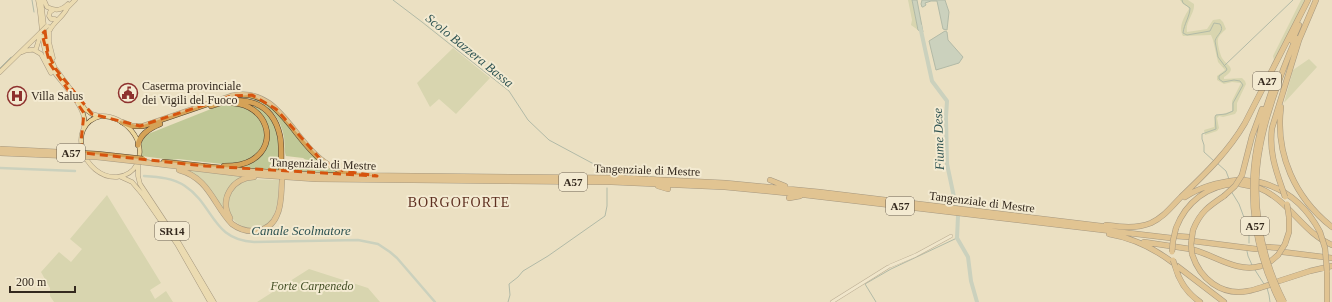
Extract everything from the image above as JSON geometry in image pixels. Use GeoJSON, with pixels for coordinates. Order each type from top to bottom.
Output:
{"type":"FeatureCollection","features":[{"type":"Feature","properties":{"kind":"highway","name":"A27"},"geometry":{"type":"LineString","coordinates":[[1289,52],[1309,0]]}},
{"type":"Feature","properties":{"kind":"highway","name":"A27"},"geometry":{"type":"LineString","coordinates":[[1173,206],[1220,158],[1245,123],[1309,0]]}},
{"type":"Feature","properties":{"kind":"highway","name":"A27"},"geometry":{"type":"LineString","coordinates":[[1289,52],[1315,0]]}},
{"type":"Feature","properties":{"kind":"highway","name":"A27"},"geometry":{"type":"LineString","coordinates":[[1282,250],[1289,232],[1290,217],[1273,160],[1271,143],[1274,123],[1299,40],[1315,0]]}},
{"type":"Feature","properties":{"kind":"highway","name":"A57"},"geometry":{"type":"LineString","coordinates":[[1280,302],[1265,265],[1256,229],[1253,207],[1253,184],[1264,114],[1273,87],[1289,52]]}},
{"type":"Feature","properties":{"kind":"highway","name":"A57"},"geometry":{"type":"LineString","coordinates":[[1284,302],[1268,263],[1259,228],[1256,190],[1258,147],[1289,52]]}},
{"type":"Feature","properties":{"kind":"highway"},"geometry":{"type":"LineString","coordinates":[[1269,285],[1240,292],[1214,285],[1198,269],[1191,244],[1193,230],[1202,213],[1235,186],[1235,182],[1252,136],[1273,87]]}},
{"type":"Feature","properties":{"kind":"highway","name":"A27"},"geometry":{"type":"LineString","coordinates":[[1283,92],[1280,126],[1283,153],[1286,163],[1303,198],[1314,211],[1332,227]]}},
{"type":"Feature","properties":{"kind":"highway","name":"A57"},"geometry":{"type":"LineString","coordinates":[[138,145],[142,136],[153,127],[231,96],[240,94],[252,95],[261,98],[276,109],[308,148],[323,162],[344,172],[382,178]]}},
{"type":"Feature","properties":{"kind":"highway","name":"A57"},"geometry":{"type":"LineString","coordinates":[[122,122],[132,126],[143,126],[210,105],[243,100],[256,103],[266,110],[274,120],[280,134],[282,170]]}},
{"type":"Feature","properties":{"kind":"highway","name":"A57"},"geometry":{"type":"LineString","coordinates":[[185,164],[195,163],[224,166],[244,163],[256,157],[264,146],[266,128],[263,119],[256,111],[248,106],[238,104],[210,105]]}},
{"type":"Feature","properties":{"kind":"highway","name":"Tangenziale di Mestre"},"geometry":{"type":"LineString","coordinates":[[0,150],[97,154],[197,170],[280,180],[382,178],[606,178],[725,183],[802,190],[949,210]]}},
{"type":"Feature","properties":{"kind":"highway","name":"Tangenziale di Mestre"},"geometry":{"type":"LineString","coordinates":[[0,153],[97,157],[279,173],[382,178],[637,183],[725,187],[1057,221],[1173,237]]}},
{"type":"Feature","properties":{"kind":"highway","name":"A57"},"geometry":{"type":"LineString","coordinates":[[163,165],[185,172],[199,180],[229,220],[239,228],[249,231],[263,229],[275,219],[280,207],[280,180]]}},
{"type":"Feature","properties":{"kind":"highway"},"geometry":{"type":"LineString","coordinates":[[606,178],[619,176],[626,172]]}},
{"type":"Feature","properties":{"kind":"highway","name":"A57"},"geometry":{"type":"LineString","coordinates":[[249,177],[272,178],[280,180],[277,210],[273,218],[267,224],[256,229],[247,229],[237,224],[229,217],[226,199],[230,189],[236,183],[249,177]]}},
{"type":"Feature","properties":{"kind":"highway"},"geometry":{"type":"LineString","coordinates":[[770,180],[784,186],[802,190]]}},
{"type":"Feature","properties":{"kind":"highway","name":"A57"},"geometry":{"type":"LineString","coordinates":[[1057,221],[1133,227],[1143,225],[1162,216],[1190,194],[1211,185],[1235,182]]}},
{"type":"Feature","properties":{"kind":"highway"},"geometry":{"type":"LineString","coordinates":[[1200,302],[1193,297],[1184,286],[1174,263],[1172,252],[1176,228],[1185,210],[1195,199],[1208,191],[1235,182],[1250,183]]}},
{"type":"Feature","properties":{"kind":"highway"},"geometry":{"type":"LineString","coordinates":[[637,183],[668,189]]}},
{"type":"Feature","properties":{"kind":"highway"},"geometry":{"type":"LineString","coordinates":[[1327,302],[1325,248],[1320,232],[1311,217],[1295,200],[1276,188],[1259,185],[1278,199],[1313,234],[1332,245]]}},
{"type":"Feature","properties":{"kind":"highway"},"geometry":{"type":"LineString","coordinates":[[789,198],[816,196]]}},
{"type":"Feature","properties":{"kind":"highway","name":"Tangenziale di Mestre"},"geometry":{"type":"LineString","coordinates":[[962,211],[980,215],[1256,247]]}},
{"type":"Feature","properties":{"kind":"highway"},"geometry":{"type":"LineString","coordinates":[[980,215],[983,217],[1113,235],[1192,251],[1212,256],[1233,265],[1248,268],[1259,267]]}},
{"type":"Feature","properties":{"kind":"highway"},"geometry":{"type":"LineString","coordinates":[[1135,240],[1151,248],[1174,263],[1224,302]]}},
{"type":"Feature","properties":{"kind":"highway","name":"A57"},"geometry":{"type":"LineString","coordinates":[[1268,249],[1332,255]]}},
{"type":"Feature","properties":{"kind":"highway","name":"A57"},"geometry":{"type":"LineString","coordinates":[[1282,250],[1332,258]]}},
{"type":"Feature","properties":{"kind":"highway"},"geometry":{"type":"LineString","coordinates":[[1270,261],[1282,250]]}},
{"type":"Feature","properties":{"kind":"highway"},"geometry":{"type":"LineString","coordinates":[[1279,281],[1332,266]]}},
{"type":"Feature","properties":{"kind":"main road","name":"SR14"},"geometry":{"type":"LineString","coordinates":[[38,0],[47,49],[51,60],[68,86],[90,113],[101,116],[110,116],[122,122]]}},
{"type":"Feature","properties":{"kind":"main road"},"geometry":{"type":"LineString","coordinates":[[38,0],[39,30],[43,31]]}},
{"type":"Feature","properties":{"kind":"main road"},"geometry":{"type":"LineString","coordinates":[[44,0],[46,6],[57,13],[56,18]]}},
{"type":"Feature","properties":{"kind":"main road"},"geometry":{"type":"LineString","coordinates":[[20,53],[37,48],[43,31],[49,23],[49,12],[63,9],[74,0]]}},
{"type":"Feature","properties":{"kind":"main road"},"geometry":{"type":"LineString","coordinates":[[0,72],[74,0]]}},
{"type":"Feature","properties":{"kind":"main road"},"geometry":{"type":"LineString","coordinates":[[51,51],[51,28],[65,12],[68,6]]}},
{"type":"Feature","properties":{"kind":"main road"},"geometry":{"type":"LineString","coordinates":[[49,17],[52,19],[56,18]]}},
{"type":"Feature","properties":{"kind":"main road","name":"SR14"},"geometry":{"type":"LineString","coordinates":[[43,31],[48,38],[55,62],[76,96]]}},
{"type":"Feature","properties":{"kind":"main road","name":"SR14"},"geometry":{"type":"LineString","coordinates":[[43,31],[44,50],[50,64],[85,116],[84,129],[81,137],[82,146],[88,162],[101,173],[109,177],[117,177],[130,181],[139,190],[177,244],[210,302]]}},
{"type":"Feature","properties":{"kind":"main road"},"geometry":{"type":"LineString","coordinates":[[30,42],[35,41],[38,44]]}},
{"type":"Feature","properties":{"kind":"main road"},"geometry":{"type":"LineString","coordinates":[[30,42],[29,47],[33,50]]}},
{"type":"Feature","properties":{"kind":"main road","name":"SR14"},"geometry":{"type":"LineString","coordinates":[[33,50],[41,54],[52,74],[76,102]]}},
{"type":"Feature","properties":{"kind":"main road"},"geometry":{"type":"LineString","coordinates":[[84,129],[92,120],[101,116]]}},
{"type":"Feature","properties":{"kind":"main road"},"geometry":{"type":"LineString","coordinates":[[122,122],[132,132],[138,145]]}},
{"type":"Feature","properties":{"kind":"main road","name":"SR14"},"geometry":{"type":"LineString","coordinates":[[138,145],[141,160],[137,173],[140,184],[184,249],[214,302]]}},
{"type":"Feature","properties":{"kind":"main road"},"geometry":{"type":"LineString","coordinates":[[117,177],[124,176],[130,172],[141,160]]}},
{"type":"Feature","properties":{"kind":"street"},"geometry":{"type":"LineString","coordinates":[[832,302],[889,267],[916,255],[951,236]]}},
{"type":"Feature","properties":{"kind":"highlighted area"},"geometry":{"type":"Polygon","coordinates":[[[45,31],[48,53],[55,68],[92,114],[140,126],[231,96],[252,95],[276,109],[323,162],[344,171],[377,176],[205,166],[84,153],[81,142],[84,113],[50,64],[42,34],[45,31]]]}},
{"type":"Feature","properties":{"kind":"green space"},"geometry":{"type":"Polygon","coordinates":[[[908,0],[912,0],[918,30],[911,25],[912,20],[908,0]]]}},
{"type":"Feature","properties":{"kind":"green space"},"geometry":{"type":"Polygon","coordinates":[[[1180,0],[1188,0],[1194,4],[1193,11],[1187,24],[1187,32],[1207,29],[1213,20],[1220,19],[1223,22],[1226,29],[1219,38],[1218,46],[1222,58],[1231,69],[1224,79],[1242,78],[1246,84],[1237,103],[1237,111],[1235,114],[1223,117],[1219,116],[1217,118],[1219,128],[1217,131],[1205,135],[1204,130],[1214,127],[1215,115],[1232,111],[1232,101],[1241,83],[1232,82],[1224,84],[1217,80],[1217,76],[1225,70],[1218,62],[1211,35],[1183,36],[1181,26],[1189,9],[1180,0]]]}},
{"type":"Feature","properties":{"kind":"green space"},"geometry":{"type":"Polygon","coordinates":[[[1301,0],[1306,0],[1274,60],[1273,56],[1301,0]]]}},
{"type":"Feature","properties":{"kind":"green space"},"geometry":{"type":"Polygon","coordinates":[[[453,48],[490,78],[456,114],[439,99],[430,107],[417,83],[453,48]]]}},
{"type":"Feature","properties":{"kind":"green space"},"geometry":{"type":"Polygon","coordinates":[[[1309,59],[1317,67],[1284,103],[1293,70],[1309,59]]]}},
{"type":"Feature","properties":{"kind":"green space"},"geometry":{"type":"Polygon","coordinates":[[[248,96],[269,104],[306,146],[344,173],[326,174],[323,172],[284,171],[286,161],[289,163],[289,166],[305,167],[306,160],[303,158],[286,156],[284,137],[279,121],[269,108],[255,100],[238,97],[248,96]]]}},
{"type":"Feature","properties":{"kind":"green space"},"geometry":{"type":"Polygon","coordinates":[[[240,103],[254,104],[270,116],[279,135],[280,170],[235,168],[246,164],[265,146],[266,122],[240,103]]]}},
{"type":"Feature","properties":{"kind":"green space"},"geometry":{"type":"Polygon","coordinates":[[[241,105],[260,116],[266,135],[261,150],[248,161],[224,165],[141,156],[142,141],[148,134],[216,107],[241,105]]]}},
{"type":"Feature","properties":{"kind":"green space"},"geometry":{"type":"Polygon","coordinates":[[[186,170],[245,176],[245,178],[237,182],[228,191],[225,205],[228,215],[242,228],[251,230],[260,229],[255,231],[247,230],[238,227],[229,220],[200,181],[186,170]]]}},
{"type":"Feature","properties":{"kind":"green space"},"geometry":{"type":"Polygon","coordinates":[[[250,179],[279,180],[276,210],[267,224],[258,228],[249,228],[239,224],[232,218],[228,209],[228,198],[234,187],[239,183],[250,179]]]}},
{"type":"Feature","properties":{"kind":"green space"},"geometry":{"type":"Polygon","coordinates":[[[107,195],[161,283],[150,290],[155,299],[166,291],[173,302],[54,302],[50,296],[50,288],[41,272],[59,252],[71,262],[82,249],[70,239],[107,195]]]}},
{"type":"Feature","properties":{"kind":"green space","name":"Forte Carpenedo"},"geometry":{"type":"Polygon","coordinates":[[[309,269],[368,288],[380,302],[257,302],[309,269]]]}},
{"type":"Feature","properties":{"kind":"water"},"geometry":{"type":"Polygon","coordinates":[[[912,0],[917,0],[923,32],[918,30],[912,0]]]}},
{"type":"Feature","properties":{"kind":"water"},"geometry":{"type":"Polygon","coordinates":[[[922,0],[945,0],[949,12],[947,30],[943,29],[937,1],[925,3],[926,5],[922,7],[922,0]]]}},
{"type":"Feature","properties":{"kind":"water"},"geometry":{"type":"Polygon","coordinates":[[[945,31],[947,32],[948,40],[963,57],[959,63],[936,70],[929,41],[945,31]]]}},
{"type":"Feature","properties":{"kind":"waterway"},"geometry":{"type":"LineString","coordinates":[[32,0],[34,12]]}},
{"type":"Feature","properties":{"kind":"waterway","name":"Scolo Bazzera Bassa"},"geometry":{"type":"LineString","coordinates":[[393,0],[509,91],[528,120],[549,140],[605,170],[607,175]]}},
{"type":"Feature","properties":{"kind":"waterway"},"geometry":{"type":"LineString","coordinates":[[1182,0],[1183,3],[1190,8],[1183,33],[1187,35],[1210,31],[1214,23],[1220,24],[1222,29],[1215,41],[1218,57],[1227,69],[1219,76],[1219,79],[1223,82],[1234,80],[1240,81],[1243,85],[1233,103],[1233,111],[1226,114],[1216,115],[1216,129],[1202,134],[1204,152],[1214,161]]}},
{"type":"Feature","properties":{"kind":"waterway"},"geometry":{"type":"LineString","coordinates":[[1224,66],[1293,0]]}},
{"type":"Feature","properties":{"kind":"waterway","name":"Fiume Dese"},"geometry":{"type":"LineString","coordinates":[[920,26],[932,81],[947,101],[947,164],[958,216],[957,238],[968,257],[971,281],[977,302]]}},
{"type":"Feature","properties":{"kind":"waterway"},"geometry":{"type":"LineString","coordinates":[[0,68],[11,57]]}},
{"type":"Feature","properties":{"kind":"waterway"},"geometry":{"type":"LineString","coordinates":[[1217,163],[1226,171],[1229,179]]}},
{"type":"Feature","properties":{"kind":"waterway","name":"Canale Scolmatore"},"geometry":{"type":"LineString","coordinates":[[0,168],[75,171]]}},
{"type":"Feature","properties":{"kind":"waterway","name":"Canale Scolmatore"},"geometry":{"type":"LineString","coordinates":[[144,176],[160,177],[185,186],[202,202],[221,228],[240,240],[254,242],[358,240],[378,244],[397,258],[435,302]]}},
{"type":"Feature","properties":{"kind":"waterway","name":"Scolo Bazzera Bassa"},"geometry":{"type":"LineString","coordinates":[[508,302],[510,295],[509,284],[523,271],[548,256],[605,216],[607,206],[607,188]]}},
{"type":"Feature","properties":{"kind":"waterway"},"geometry":{"type":"LineString","coordinates":[[1231,191],[1239,204],[1249,231],[1249,243]]}},
{"type":"Feature","properties":{"kind":"waterway"},"geometry":{"type":"LineString","coordinates":[[876,302],[865,284],[891,269],[957,238]]}},
{"type":"Feature","properties":{"kind":"waterway"},"geometry":{"type":"LineString","coordinates":[[1247,251],[1252,265]]}},
{"type":"Feature","properties":{"kind":"waterway"},"geometry":{"type":"LineString","coordinates":[[1255,270],[1264,284]]}},
{"type":"Feature","properties":{"kind":"waterway"},"geometry":{"type":"LineString","coordinates":[[1267,288],[1270,302]]}},
{"type":"Feature","properties":{"kind":"place","name":"Caserma provinciale dei Vigili del Fuoco"},"geometry":{"type":"Point","coordinates":[128,93]}},
{"type":"Feature","properties":{"kind":"place","name":"Villa Salus"},"geometry":{"type":"Point","coordinates":[17,96]}},
{"type":"Feature","properties":{"kind":"district","name":"BORGOFORTE"},"geometry":{"type":"Point","coordinates":[459,202]}}]}
